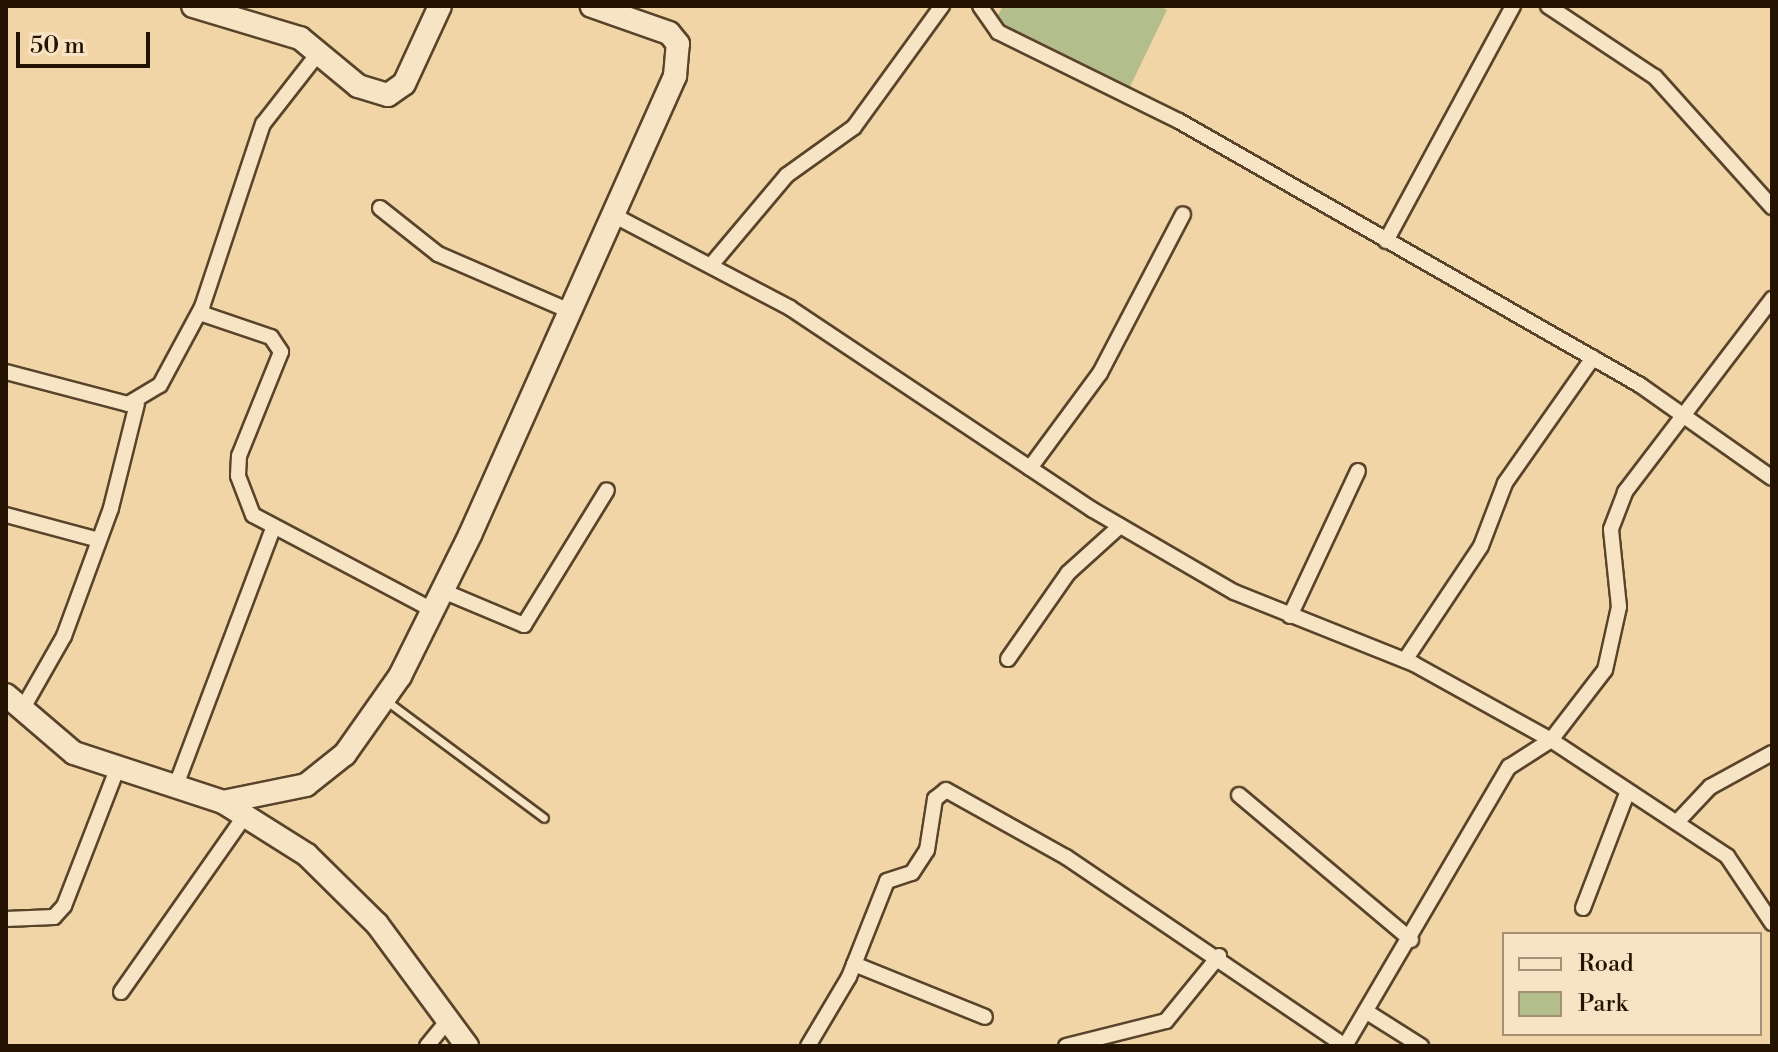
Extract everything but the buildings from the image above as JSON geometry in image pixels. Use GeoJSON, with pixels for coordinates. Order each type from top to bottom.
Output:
{"type":"FeatureCollection","features":[{"type":"Feature","properties":{"kind":"street"},"geometry":{"type":"LineString","coordinates":[[193,6],[268,24],[358,86],[398,93],[440,6]]}},
{"type":"Feature","properties":{"kind":"street"},"geometry":{"type":"LineString","coordinates":[[223,802],[306,785],[345,754],[386,700],[439,601],[572,312],[675,76],[678,44],[657,26],[592,6]]}},
{"type":"Feature","properties":{"kind":"street"},"geometry":{"type":"LineString","coordinates":[[712,264],[787,175],[854,127],[942,6]]}},
{"type":"Feature","properties":{"kind":"street"},"geometry":{"type":"LineString","coordinates":[[980,6],[998,32],[1179,121],[1593,358],[1684,415],[1772,478]]}},
{"type":"Feature","properties":{"kind":"street"},"geometry":{"type":"LineString","coordinates":[[1386,241],[1513,6]]}},
{"type":"Feature","properties":{"kind":"street"},"geometry":{"type":"LineString","coordinates":[[1548,6],[1655,77],[1772,207]]}},
{"type":"Feature","properties":{"kind":"street"},"geometry":{"type":"LineString","coordinates":[[317,55],[263,124],[200,313],[171,371],[137,404],[99,540],[64,636],[14,702],[63,746],[116,772],[223,802],[307,855],[377,924],[467,1046]]}},
{"type":"Feature","properties":{"kind":"street"},"geometry":{"type":"LineString","coordinates":[[380,208],[438,254],[572,312]]}},
{"type":"Feature","properties":{"kind":"street"},"geometry":{"type":"LineString","coordinates":[[1030,468],[1100,373],[1183,214]]}},
{"type":"Feature","properties":{"kind":"street"},"geometry":{"type":"LineString","coordinates":[[615,216],[712,264],[880,365],[1120,526],[1290,616],[1405,660],[1551,740],[1678,821],[1737,866],[1772,923]]}},
{"type":"Feature","properties":{"kind":"street"},"geometry":{"type":"LineString","coordinates":[[808,1046],[854,964],[887,881],[912,873],[927,850],[935,799],[946,790],[970,797],[1219,956],[1345,1046],[1411,940],[1509,767],[1551,740],[1616,644],[1611,529],[1620,504],[1772,299]]}},
{"type":"Feature","properties":{"kind":"street"},"geometry":{"type":"LineString","coordinates":[[200,313],[278,342],[277,365],[237,468],[253,515],[273,529],[439,601],[524,625],[607,490]]}},
{"type":"Feature","properties":{"kind":"street"},"geometry":{"type":"LineString","coordinates":[[1405,660],[1481,546],[1505,483],[1593,358]]}},
{"type":"Feature","properties":{"kind":"street"},"geometry":{"type":"LineString","coordinates":[[6,372],[137,404]]}},
{"type":"Feature","properties":{"kind":"street"},"geometry":{"type":"LineString","coordinates":[[1290,616],[1358,471]]}},
{"type":"Feature","properties":{"kind":"street"},"geometry":{"type":"LineString","coordinates":[[6,515],[99,540]]}},
{"type":"Feature","properties":{"kind":"street"},"geometry":{"type":"LineString","coordinates":[[1008,659],[1068,573],[1120,526]]}},
{"type":"Feature","properties":{"kind":"street"},"geometry":{"type":"LineString","coordinates":[[175,788],[273,529]]}},
{"type":"Feature","properties":{"kind":"street"},"geometry":{"type":"LineString","coordinates":[[1678,821],[1710,787],[1772,753]]}},
{"type":"Feature","properties":{"kind":"street"},"geometry":{"type":"LineString","coordinates":[[6,919],[54,917],[64,906],[116,772]]}},
{"type":"Feature","properties":{"kind":"street"},"geometry":{"type":"LineString","coordinates":[[1583,908],[1628,791]]}},
{"type":"Feature","properties":{"kind":"street"},"geometry":{"type":"LineString","coordinates":[[1239,795],[1411,940]]}},
{"type":"Feature","properties":{"kind":"street"},"geometry":{"type":"LineString","coordinates":[[121,992],[246,814]]}},
{"type":"Feature","properties":{"kind":"street"},"geometry":{"type":"LineString","coordinates":[[1066,1046],[1166,1021],[1219,956]]}},
{"type":"Feature","properties":{"kind":"street"},"geometry":{"type":"LineString","coordinates":[[854,964],[985,1017]]}},
{"type":"Feature","properties":{"kind":"street"},"geometry":{"type":"LineString","coordinates":[[1367,1012],[1421,1046]]}},
{"type":"Feature","properties":{"kind":"street"},"geometry":{"type":"LineString","coordinates":[[427,1046],[449,1019]]}},
{"type":"Feature","properties":{"kind":"lane"},"geometry":{"type":"LineString","coordinates":[[386,700],[544,818]]}},
{"type":"Feature","properties":{"kind":"green space"},"geometry":{"type":"Polygon","coordinates":[[[1003,6],[1160,6],[1167,10],[1126,95],[992,26],[1003,6]]]}}]}
